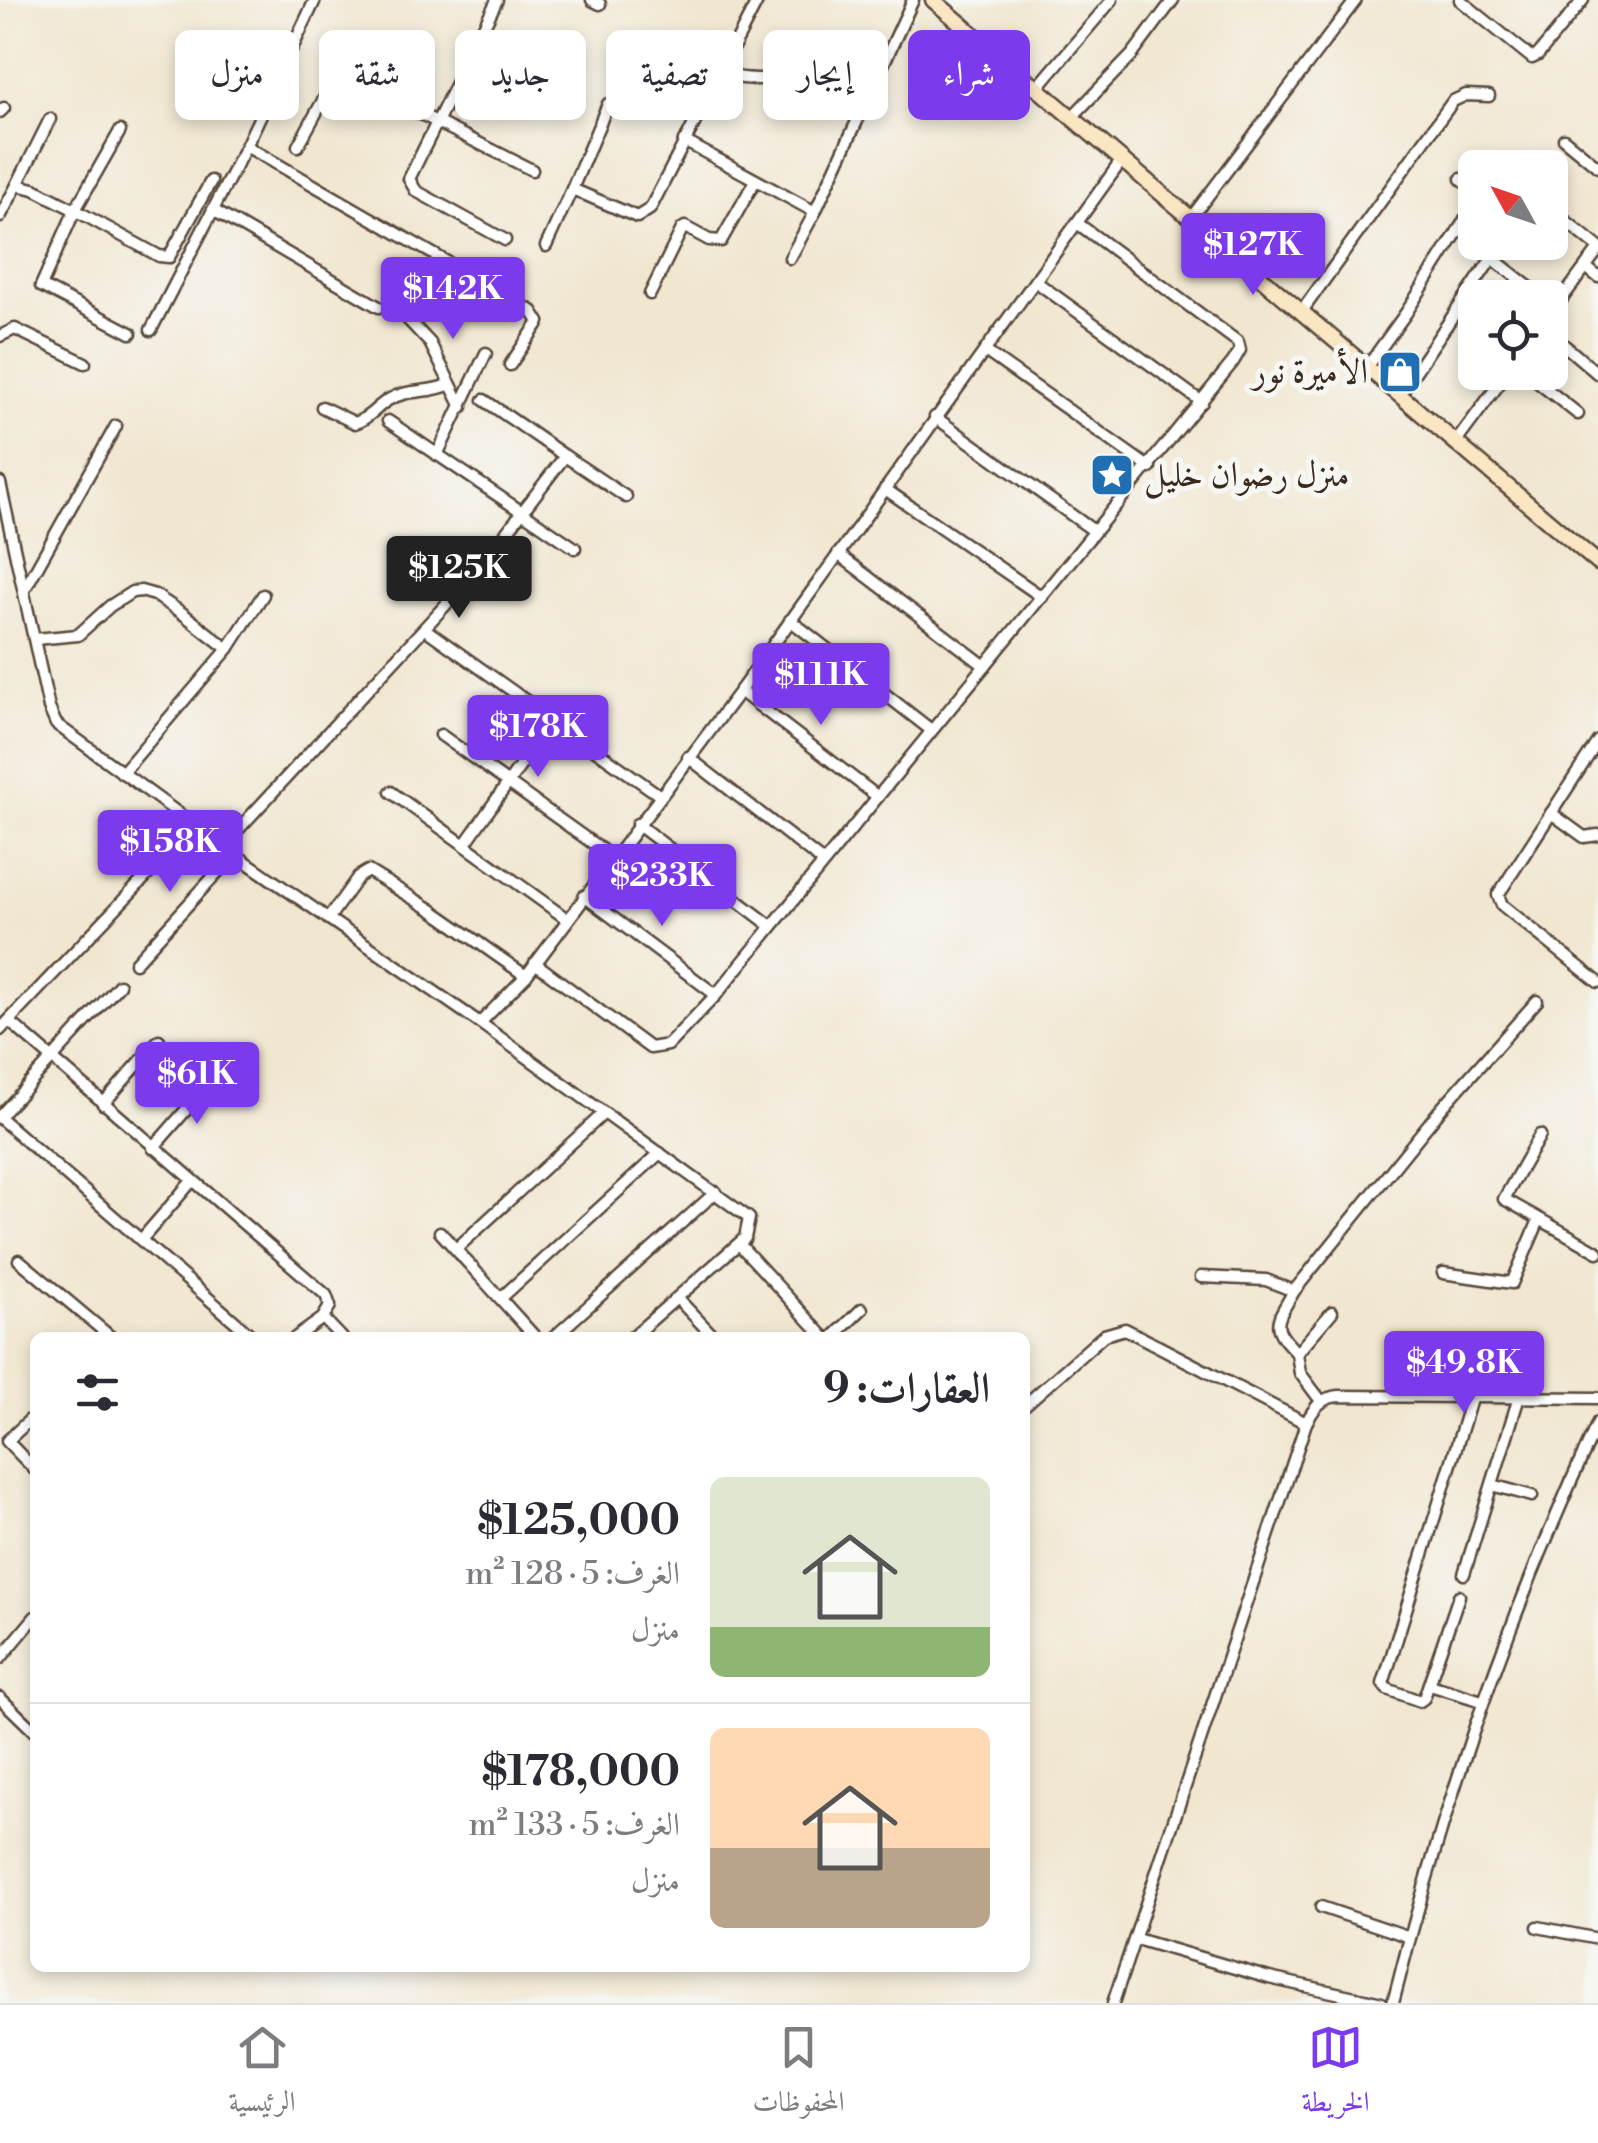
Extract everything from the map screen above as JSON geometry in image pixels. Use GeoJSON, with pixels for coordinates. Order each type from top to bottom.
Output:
{"type":"FeatureCollection","features":[{"type":"Feature","properties":{"kind":"main road"},"geometry":{"type":"LineString","coordinates":[[933,0],[1598,562]]}},
{"type":"Feature","properties":{"kind":"street"},"geometry":{"type":"LineString","coordinates":[[151,330],[246,146],[315,0]]}},
{"type":"Feature","properties":{"kind":"street"},"geometry":{"type":"LineString","coordinates":[[483,30],[497,0]]}},
{"type":"Feature","properties":{"kind":"street"},"geometry":{"type":"LineString","coordinates":[[742,30],[758,0]]}},
{"type":"Feature","properties":{"kind":"street"},"geometry":{"type":"LineString","coordinates":[[790,258],[913,0]]}},
{"type":"Feature","properties":{"kind":"street"},"geometry":{"type":"LineString","coordinates":[[1037,88],[1112,0]]}},
{"type":"Feature","properties":{"kind":"street"},"geometry":{"type":"LineString","coordinates":[[1072,117],[1132,55],[1173,0]]}},
{"type":"Feature","properties":{"kind":"street"},"geometry":{"type":"LineString","coordinates":[[1190,218],[1356,0]]}},
{"type":"Feature","properties":{"kind":"street"},"geometry":{"type":"LineString","coordinates":[[1460,0],[1532,58],[1578,2]]}},
{"type":"Feature","properties":{"kind":"street"},"geometry":{"type":"LineString","coordinates":[[298,146],[332,82],[344,76],[532,170]]}},
{"type":"Feature","properties":{"kind":"street"},"geometry":{"type":"LineString","coordinates":[[455,90],[410,186],[505,240]]}},
{"type":"Feature","properties":{"kind":"street"},"geometry":{"type":"LineString","coordinates":[[1302,310],[1453,102],[1466,95],[1489,96]]}},
{"type":"Feature","properties":{"kind":"street"},"geometry":{"type":"LineString","coordinates":[[546,246],[606,109]]}},
{"type":"Feature","properties":{"kind":"street"},"geometry":{"type":"LineString","coordinates":[[0,217],[50,119]]}},
{"type":"Feature","properties":{"kind":"street"},"geometry":{"type":"LineString","coordinates":[[572,189],[624,214],[644,215],[695,120]]}},
{"type":"Feature","properties":{"kind":"street"},"geometry":{"type":"LineString","coordinates":[[120,131],[40,286],[131,333]]}},
{"type":"Feature","properties":{"kind":"street"},"geometry":{"type":"LineString","coordinates":[[1564,139],[1598,167]]}},
{"type":"Feature","properties":{"kind":"street"},"geometry":{"type":"LineString","coordinates":[[684,142],[815,212]]}},
{"type":"Feature","properties":{"kind":"street"},"geometry":{"type":"LineString","coordinates":[[246,146],[532,311],[539,322],[510,365]]}},
{"type":"Feature","properties":{"kind":"street"},"geometry":{"type":"LineString","coordinates":[[480,1023],[526,976],[740,691],[1122,160]]}},
{"type":"Feature","properties":{"kind":"street"},"geometry":{"type":"LineString","coordinates":[[650,294],[682,229],[716,242],[721,240],[755,180]]}},
{"type":"Feature","properties":{"kind":"street"},"geometry":{"type":"LineString","coordinates":[[17,186],[34,189],[159,256],[168,257],[211,181]]}},
{"type":"Feature","properties":{"kind":"street"},"geometry":{"type":"LineString","coordinates":[[213,210],[379,307]]}},
{"type":"Feature","properties":{"kind":"street"},"geometry":{"type":"LineString","coordinates":[[1568,223],[1598,249],[1568,289]]}},
{"type":"Feature","properties":{"kind":"street"},"geometry":{"type":"LineString","coordinates":[[535,963],[650,1048],[668,1045],[716,995],[1094,531],[1150,468],[1238,355],[1238,342],[1077,224]]}},
{"type":"Feature","properties":{"kind":"street"},"geometry":{"type":"LineString","coordinates":[[1367,366],[1458,231]]}},
{"type":"Feature","properties":{"kind":"street"},"geometry":{"type":"LineString","coordinates":[[1400,394],[1491,260]]}},
{"type":"Feature","properties":{"kind":"street"},"geometry":{"type":"LineString","coordinates":[[1495,260],[1520,280]]}},
{"type":"Feature","properties":{"kind":"street"},"geometry":{"type":"LineString","coordinates":[[1586,266],[1598,276]]}},
{"type":"Feature","properties":{"kind":"street"},"geometry":{"type":"LineString","coordinates":[[1035,282],[1202,402]]}},
{"type":"Feature","properties":{"kind":"street"},"geometry":{"type":"LineString","coordinates":[[398,309],[430,342],[462,408]]}},
{"type":"Feature","properties":{"kind":"street"},"geometry":{"type":"LineString","coordinates":[[0,336],[15,329],[85,363]]}},
{"type":"Feature","properties":{"kind":"street"},"geometry":{"type":"LineString","coordinates":[[1568,348],[1598,374]]}},
{"type":"Feature","properties":{"kind":"street"},"geometry":{"type":"LineString","coordinates":[[984,351],[1150,468]]}},
{"type":"Feature","properties":{"kind":"street"},"geometry":{"type":"LineString","coordinates":[[437,454],[486,353]]}},
{"type":"Feature","properties":{"kind":"street"},"geometry":{"type":"LineString","coordinates":[[322,407],[356,422],[368,419],[388,400],[450,384]]}},
{"type":"Feature","properties":{"kind":"street"},"geometry":{"type":"LineString","coordinates":[[1456,442],[1495,390]]}},
{"type":"Feature","properties":{"kind":"street"},"geometry":{"type":"LineString","coordinates":[[1548,390],[1578,414]]}},
{"type":"Feature","properties":{"kind":"street"},"geometry":{"type":"LineString","coordinates":[[484,400],[626,497]]}},
{"type":"Feature","properties":{"kind":"street"},"geometry":{"type":"LineString","coordinates":[[934,417],[1094,531]]}},
{"type":"Feature","properties":{"kind":"street"},"geometry":{"type":"LineString","coordinates":[[388,421],[575,548]]}},
{"type":"Feature","properties":{"kind":"street"},"geometry":{"type":"LineString","coordinates":[[25,588],[116,426]]}},
{"type":"Feature","properties":{"kind":"street"},"geometry":{"type":"LineString","coordinates":[[224,846],[477,571],[565,456]]}},
{"type":"Feature","properties":{"kind":"street"},"geometry":{"type":"LineString","coordinates":[[0,484],[49,708],[56,724],[749,1218],[749,1228],[739,1244],[638,1332]]}},
{"type":"Feature","properties":{"kind":"street"},"geometry":{"type":"LineString","coordinates":[[885,489],[1042,597]]}},
{"type":"Feature","properties":{"kind":"street"},"geometry":{"type":"LineString","coordinates":[[838,554],[986,666]]}},
{"type":"Feature","properties":{"kind":"street"},"geometry":{"type":"LineString","coordinates":[[35,638],[78,636],[110,606],[132,592],[142,591],[169,604],[228,650]]}},
{"type":"Feature","properties":{"kind":"street"},"geometry":{"type":"LineString","coordinates":[[122,773],[228,650],[263,595]]}},
{"type":"Feature","properties":{"kind":"street"},"geometry":{"type":"LineString","coordinates":[[790,620],[931,730]]}},
{"type":"Feature","properties":{"kind":"street"},"geometry":{"type":"LineString","coordinates":[[425,629],[659,795]]}},
{"type":"Feature","properties":{"kind":"street"},"geometry":{"type":"LineString","coordinates":[[740,691],[878,796]]}},
{"type":"Feature","properties":{"kind":"street"},"geometry":{"type":"LineString","coordinates":[[465,844],[552,721]]}},
{"type":"Feature","properties":{"kind":"street"},"geometry":{"type":"LineString","coordinates":[[441,735],[612,857]]}},
{"type":"Feature","properties":{"kind":"street"},"geometry":{"type":"LineString","coordinates":[[1598,741],[1498,895],[1499,900],[1598,982]]}},
{"type":"Feature","properties":{"kind":"street"},"geometry":{"type":"LineString","coordinates":[[688,758],[823,862]]}},
{"type":"Feature","properties":{"kind":"street"},"geometry":{"type":"LineString","coordinates":[[391,792],[567,919]]}},
{"type":"Feature","properties":{"kind":"street"},"geometry":{"type":"LineString","coordinates":[[1551,813],[1584,837],[1598,835]]}},
{"type":"Feature","properties":{"kind":"street"},"geometry":{"type":"LineString","coordinates":[[638,824],[771,926]]}},
{"type":"Feature","properties":{"kind":"street"},"geometry":{"type":"LineString","coordinates":[[195,825],[4,1026],[52,1059],[326,1295],[329,1312],[303,1332]]}},
{"type":"Feature","properties":{"kind":"street"},"geometry":{"type":"LineString","coordinates":[[135,963],[235,854]]}},
{"type":"Feature","properties":{"kind":"street"},"geometry":{"type":"LineString","coordinates":[[328,920],[362,872],[374,873],[526,976]]}},
{"type":"Feature","properties":{"kind":"street"},"geometry":{"type":"LineString","coordinates":[[584,896],[716,995]]}},
{"type":"Feature","properties":{"kind":"street"},"geometry":{"type":"LineString","coordinates":[[119,985],[0,1117],[247,1332]]}},
{"type":"Feature","properties":{"kind":"street"},"geometry":{"type":"LineString","coordinates":[[1321,1400],[1300,1373],[1297,1353],[1277,1334],[1276,1324],[1294,1290],[1440,1110],[1537,1001]]}},
{"type":"Feature","properties":{"kind":"street"},"geometry":{"type":"LineString","coordinates":[[103,1104],[159,1040]]}},
{"type":"Feature","properties":{"kind":"street"},"geometry":{"type":"LineString","coordinates":[[152,1148],[212,1080]]}},
{"type":"Feature","properties":{"kind":"street"},"geometry":{"type":"LineString","coordinates":[[456,1249],[603,1114]]}},
{"type":"Feature","properties":{"kind":"street"},"geometry":{"type":"LineString","coordinates":[[1540,1135],[1504,1195],[1507,1201],[1598,1252]]}},
{"type":"Feature","properties":{"kind":"street"},"geometry":{"type":"LineString","coordinates":[[501,1298],[660,1153]]}},
{"type":"Feature","properties":{"kind":"street"},"geometry":{"type":"LineString","coordinates":[[142,1240],[192,1182]]}},
{"type":"Feature","properties":{"kind":"street"},"geometry":{"type":"LineString","coordinates":[[560,1332],[716,1192]]}},
{"type":"Feature","properties":{"kind":"street"},"geometry":{"type":"LineString","coordinates":[[1443,1273],[1512,1283],[1539,1220]]}},
{"type":"Feature","properties":{"kind":"street"},"geometry":{"type":"LineString","coordinates":[[440,1232],[531,1332]]}},
{"type":"Feature","properties":{"kind":"street"},"geometry":{"type":"LineString","coordinates":[[739,1244],[822,1332]]}},
{"type":"Feature","properties":{"kind":"street"},"geometry":{"type":"LineString","coordinates":[[20,1260],[105,1332]]}},
{"type":"Feature","properties":{"kind":"street"},"geometry":{"type":"LineString","coordinates":[[1202,1277],[1266,1280],[1294,1290]]}},
{"type":"Feature","properties":{"kind":"street"},"geometry":{"type":"LineString","coordinates":[[678,1299],[709,1332]]}},
{"type":"Feature","properties":{"kind":"street"},"geometry":{"type":"LineString","coordinates":[[835,1332],[862,1309]]}},
{"type":"Feature","properties":{"kind":"street"},"geometry":{"type":"LineString","coordinates":[[1297,1353],[1332,1312]]}},
{"type":"Feature","properties":{"kind":"street"},"geometry":{"type":"LineString","coordinates":[[323,1318],[336,1332]]}},
{"type":"Feature","properties":{"kind":"street"},"geometry":{"type":"LineString","coordinates":[[1030,1401],[1104,1335],[1125,1329],[1306,1423]]}},
{"type":"Feature","properties":{"kind":"street"},"geometry":{"type":"LineString","coordinates":[[1112,2003],[1306,1423],[1321,1400],[1339,1396],[1598,1398]]}},
{"type":"Feature","properties":{"kind":"street"},"geometry":{"type":"LineString","coordinates":[[1459,1596],[1430,1685],[1420,1700],[1387,1690],[1383,1684],[1472,1396]]}},
{"type":"Feature","properties":{"kind":"street"},"geometry":{"type":"LineString","coordinates":[[1464,1574],[1519,1398]]}},
{"type":"Feature","properties":{"kind":"street"},"geometry":{"type":"LineString","coordinates":[[30,1419],[4,1437],[30,1465]]}},
{"type":"Feature","properties":{"kind":"street"},"geometry":{"type":"LineString","coordinates":[[1393,2003],[1482,1702],[1555,1517],[1598,1422]]}},
{"type":"Feature","properties":{"kind":"street"},"geometry":{"type":"LineString","coordinates":[[1492,1485],[1532,1496]]}},
{"type":"Feature","properties":{"kind":"street"},"geometry":{"type":"LineString","coordinates":[[0,1659],[30,1628]]}},
{"type":"Feature","properties":{"kind":"street"},"geometry":{"type":"LineString","coordinates":[[1430,1685],[1482,1702]]}},
{"type":"Feature","properties":{"kind":"street"},"geometry":{"type":"LineString","coordinates":[[0,1698],[30,1727]]}},
{"type":"Feature","properties":{"kind":"street"},"geometry":{"type":"LineString","coordinates":[[1321,1907],[1410,1937]]}},
{"type":"Feature","properties":{"kind":"street"},"geometry":{"type":"LineString","coordinates":[[1538,1926],[1598,1939]]}},
{"type":"Feature","properties":{"kind":"street"},"geometry":{"type":"LineString","coordinates":[[1136,1940],[1269,1978],[1382,2003]]}},
{"type":"Feature","properties":{"kind":"place","name":"الأميرة نور"},"geometry":{"type":"Point","coordinates":[1400,372]}},
{"type":"Feature","properties":{"kind":"place","name":"منزل رضوان خليل"},"geometry":{"type":"Point","coordinates":[1112,475]}}]}
